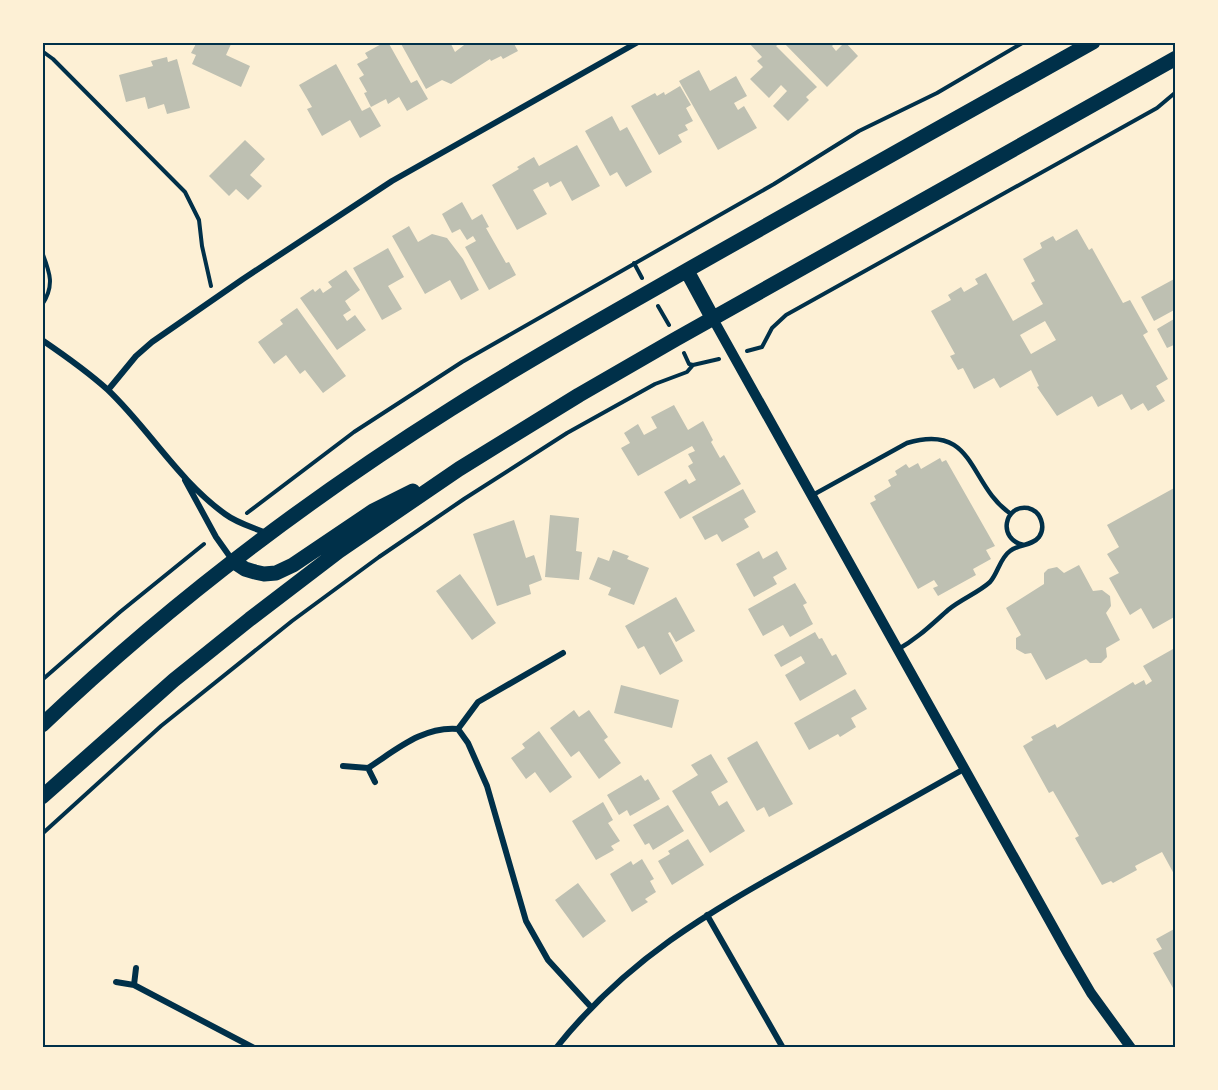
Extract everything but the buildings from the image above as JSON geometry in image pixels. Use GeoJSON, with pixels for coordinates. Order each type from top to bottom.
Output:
{"type":"FeatureCollection","features":[{"type":"Feature","properties":{"kind":"main road"},"geometry":{"type":"LineString","coordinates":[[42,725],[169,612],[233,561],[268,534],[450,410],[650,291],[1092,42]]}},
{"type":"Feature","properties":{"kind":"main road"},"geometry":{"type":"LineString","coordinates":[[42,797],[174,680],[250,620],[339,551],[459,469],[579,395],[676,339],[1176,58]]}},
{"type":"Feature","properties":{"kind":"main road"},"geometry":{"type":"LineString","coordinates":[[687,271],[713,319]]}},
{"type":"Feature","properties":{"kind":"main road"},"geometry":{"type":"LineString","coordinates":[[233,561],[255,572],[276,573],[293,565],[373,511],[459,469]]}},
{"type":"Feature","properties":{"kind":"street"},"geometry":{"type":"LineString","coordinates":[[108,390],[144,349],[339,214],[392,181],[638,42]]}},
{"type":"Feature","properties":{"kind":"street"},"geometry":{"type":"LineString","coordinates":[[713,319],[1086,985],[1131,1048]]}},
{"type":"Feature","properties":{"kind":"street"},"geometry":{"type":"LineString","coordinates":[[42,340],[108,390],[182,475],[224,513],[236,521],[268,534]]}},
{"type":"Feature","properties":{"kind":"street"},"geometry":{"type":"LineString","coordinates":[[182,475],[216,537],[233,561]]}},
{"type":"Feature","properties":{"kind":"street"},"geometry":{"type":"LineString","coordinates":[[458,729],[478,702],[563,653]]}},
{"type":"Feature","properties":{"kind":"street"},"geometry":{"type":"LineString","coordinates":[[343,766],[368,768],[420,735],[435,730],[458,729]]}},
{"type":"Feature","properties":{"kind":"street"},"geometry":{"type":"LineString","coordinates":[[458,729],[468,743],[487,786],[526,921],[548,960],[591,1007]]}},
{"type":"Feature","properties":{"kind":"street"},"geometry":{"type":"LineString","coordinates":[[368,768],[375,782]]}},
{"type":"Feature","properties":{"kind":"street"},"geometry":{"type":"LineString","coordinates":[[556,1048],[591,1007],[653,951],[707,915],[964,769]]}},
{"type":"Feature","properties":{"kind":"street"},"geometry":{"type":"LineString","coordinates":[[707,915],[783,1048]]}},
{"type":"Feature","properties":{"kind":"street"},"geometry":{"type":"LineString","coordinates":[[134,985],[136,968]]}},
{"type":"Feature","properties":{"kind":"street"},"geometry":{"type":"LineString","coordinates":[[116,982],[134,985],[254,1048]]}},
{"type":"Feature","properties":{"kind":"lane"},"geometry":{"type":"LineString","coordinates":[[812,496],[907,443],[921,439],[940,439],[962,450],[991,495],[1001,507],[1011,514]]}},
{"type":"Feature","properties":{"kind":"lane"},"geometry":{"type":"LineString","coordinates":[[1021,508],[1028,508],[1038,514],[1042,526],[1035,542],[1018,544],[1009,536],[1006,524],[1011,514],[1021,508]]}},
{"type":"Feature","properties":{"kind":"lane"},"geometry":{"type":"LineString","coordinates":[[897,650],[930,628],[948,610],[982,588],[991,580],[1010,551],[1024,544]]}},
{"type":"Feature","properties":{"kind":"path"},"geometry":{"type":"LineString","coordinates":[[236,521],[354,432],[452,369],[774,184],[860,131],[937,93],[1024,42]]}},
{"type":"Feature","properties":{"kind":"path"},"geometry":{"type":"LineString","coordinates":[[42,51],[53,59],[185,192],[199,220],[202,246],[214,299]]}},
{"type":"Feature","properties":{"kind":"path"},"geometry":{"type":"LineString","coordinates":[[762,347],[772,328],[786,315],[1156,108],[1176,92]]}},
{"type":"Feature","properties":{"kind":"path"},"geometry":{"type":"LineString","coordinates":[[42,252],[51,282],[48,296],[42,305]]}},
{"type":"Feature","properties":{"kind":"path"},"geometry":{"type":"LineString","coordinates":[[634,263],[689,364],[711,362]]}},
{"type":"Feature","properties":{"kind":"path"},"geometry":{"type":"LineString","coordinates":[[42,834],[161,726],[292,621],[379,557],[558,438],[631,396],[687,372],[693,364]]}},
{"type":"Feature","properties":{"kind":"path"},"geometry":{"type":"LineString","coordinates":[[42,680],[150,586],[216,537]]}}]}
